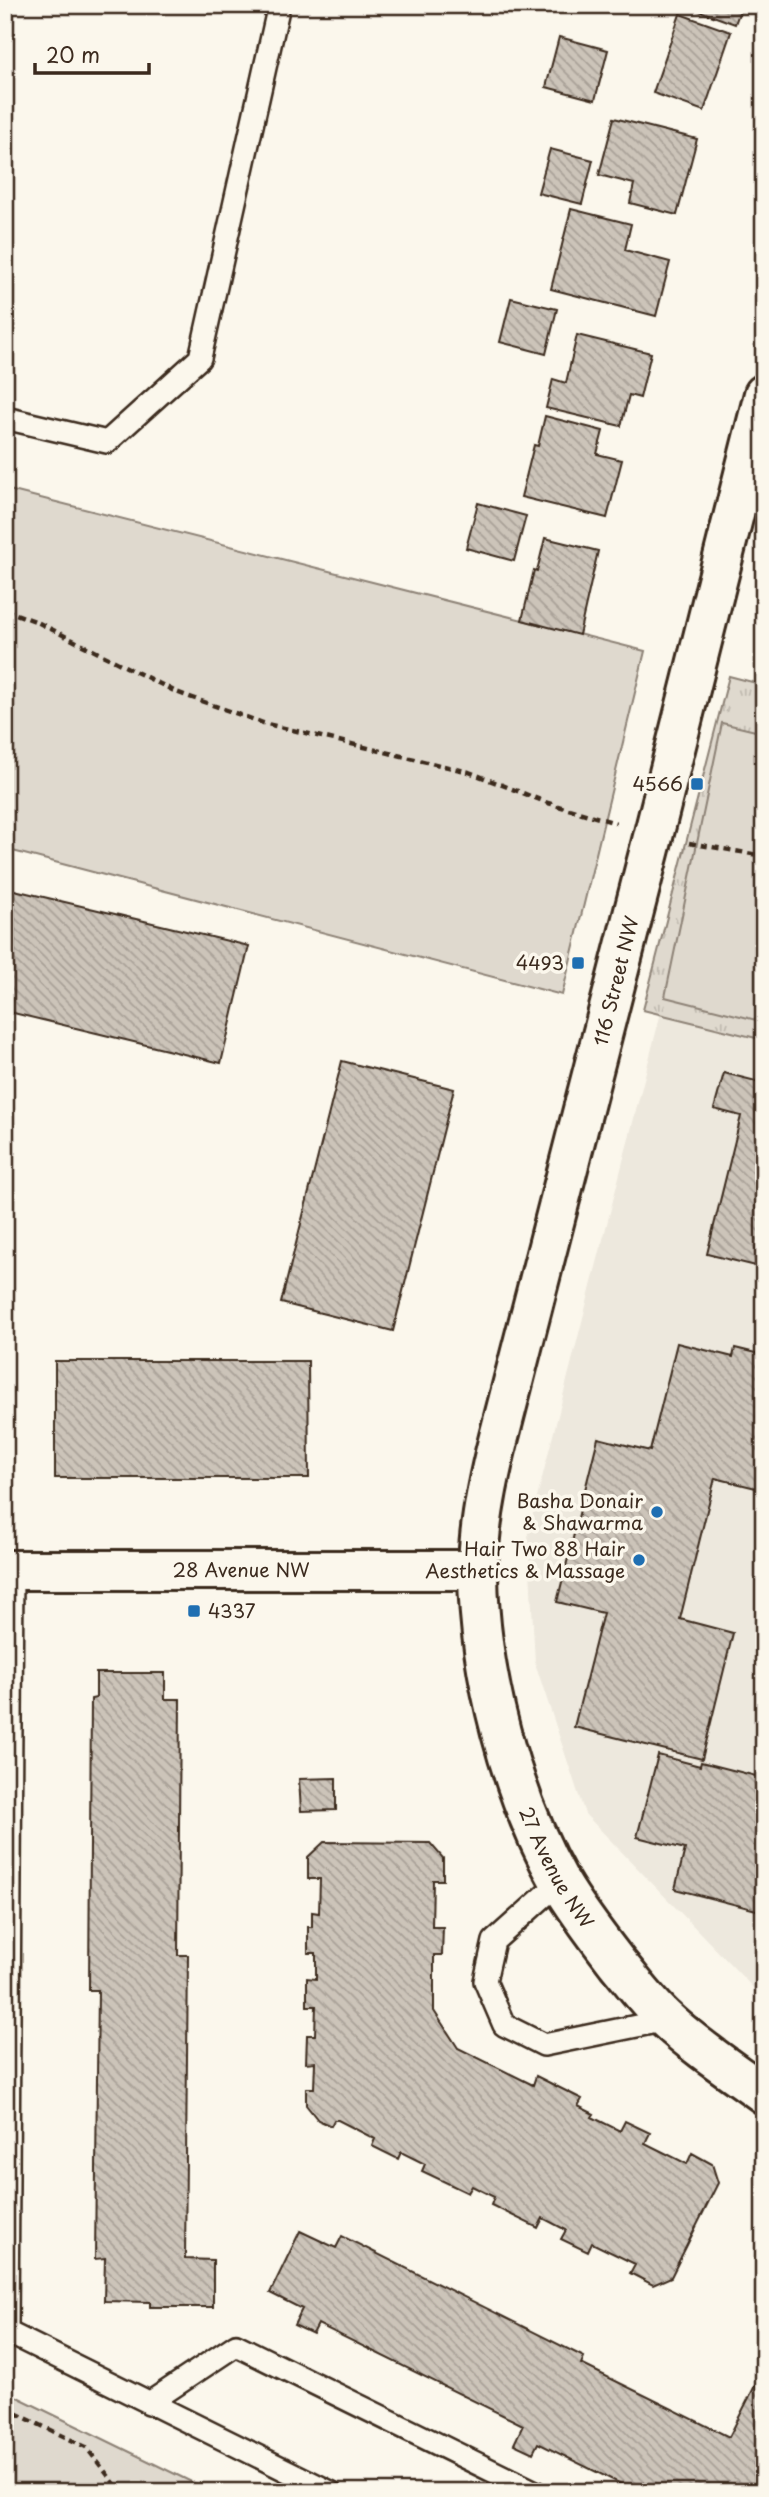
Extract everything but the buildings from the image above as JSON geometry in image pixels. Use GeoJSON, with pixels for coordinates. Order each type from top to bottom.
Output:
{"type":"FeatureCollection","features":[{"type":"Feature","properties":{"kind":"street","name":"116 Street NW"},"geometry":{"type":"LineString","coordinates":[[478,1570],[488,1487],[499,1437],[764,394]]}},
{"type":"Feature","properties":{"kind":"street","name":"28 Avenue NW"},"geometry":{"type":"LineString","coordinates":[[8,1570],[478,1570]]}},
{"type":"Feature","properties":{"kind":"street","name":"27 Avenue NW"},"geometry":{"type":"LineString","coordinates":[[478,1570],[486,1662],[503,1735],[519,1790],[560,1882],[594,1933],[666,2020],[764,2094]]}},
{"type":"Feature","properties":{"kind":"lane"},"geometry":{"type":"LineString","coordinates":[[5,418],[107,442],[201,358],[279,5]]}},
{"type":"Feature","properties":{"kind":"lane"},"geometry":{"type":"LineString","coordinates":[[8,1570],[7,2332],[330,2492]]}},
{"type":"Feature","properties":{"kind":"lane"},"geometry":{"type":"LineString","coordinates":[[560,1882],[494,1941],[485,1981],[504,2025],[544,2045],[666,2020]]}},
{"type":"Feature","properties":{"kind":"lane"},"geometry":{"type":"LineString","coordinates":[[149,2403],[236,2345],[535,2492]]}},
{"type":"Feature","properties":{"kind":"path"},"geometry":{"type":"LineString","coordinates":[[5,610],[35,621],[176,692],[263,723],[469,772],[548,803],[613,822]]}},
{"type":"Feature","properties":{"kind":"path"},"geometry":{"type":"LineString","coordinates":[[689,843],[764,856]]}},
{"type":"Feature","properties":{"kind":"path"},"geometry":{"type":"LineString","coordinates":[[5,2408],[86,2446],[121,2492]]}},
{"type":"Feature","properties":{"kind":"shaded area"},"geometry":{"type":"Polygon","coordinates":[[[665,997],[764,1022],[764,1999],[585,1814],[535,1663],[528,1533],[665,997]]]}},
{"type":"Feature","properties":{"kind":"green space"},"geometry":{"type":"Polygon","coordinates":[[[5,489],[645,651],[562,995],[5,849],[5,489]]]}},
{"type":"Feature","properties":{"kind":"green space"},"geometry":{"type":"Polygon","coordinates":[[[729,676],[764,685],[764,1040],[643,1010],[729,676]]]}},
{"type":"Feature","properties":{"kind":"green space"},"geometry":{"type":"Polygon","coordinates":[[[722,723],[764,733],[764,1022],[665,997],[722,723]]]}},
{"type":"Feature","properties":{"kind":"green space"},"geometry":{"type":"Polygon","coordinates":[[[5,2391],[212,2492],[5,2492],[5,2391]]]}},
{"type":"Feature","properties":{"kind":"place","name":"4566"},"geometry":{"type":"Point","coordinates":[697,784]}},
{"type":"Feature","properties":{"kind":"place","name":"4493"},"geometry":{"type":"Point","coordinates":[578,963]}},
{"type":"Feature","properties":{"kind":"place","name":"Basha Donair & Shawarma"},"geometry":{"type":"Point","coordinates":[657,1512]}},
{"type":"Feature","properties":{"kind":"place","name":"Hair Two 88 Hair Aesthetics & Massage"},"geometry":{"type":"Point","coordinates":[639,1560]}},
{"type":"Feature","properties":{"kind":"place","name":"4337"},"geometry":{"type":"Point","coordinates":[194,1611]}}]}
